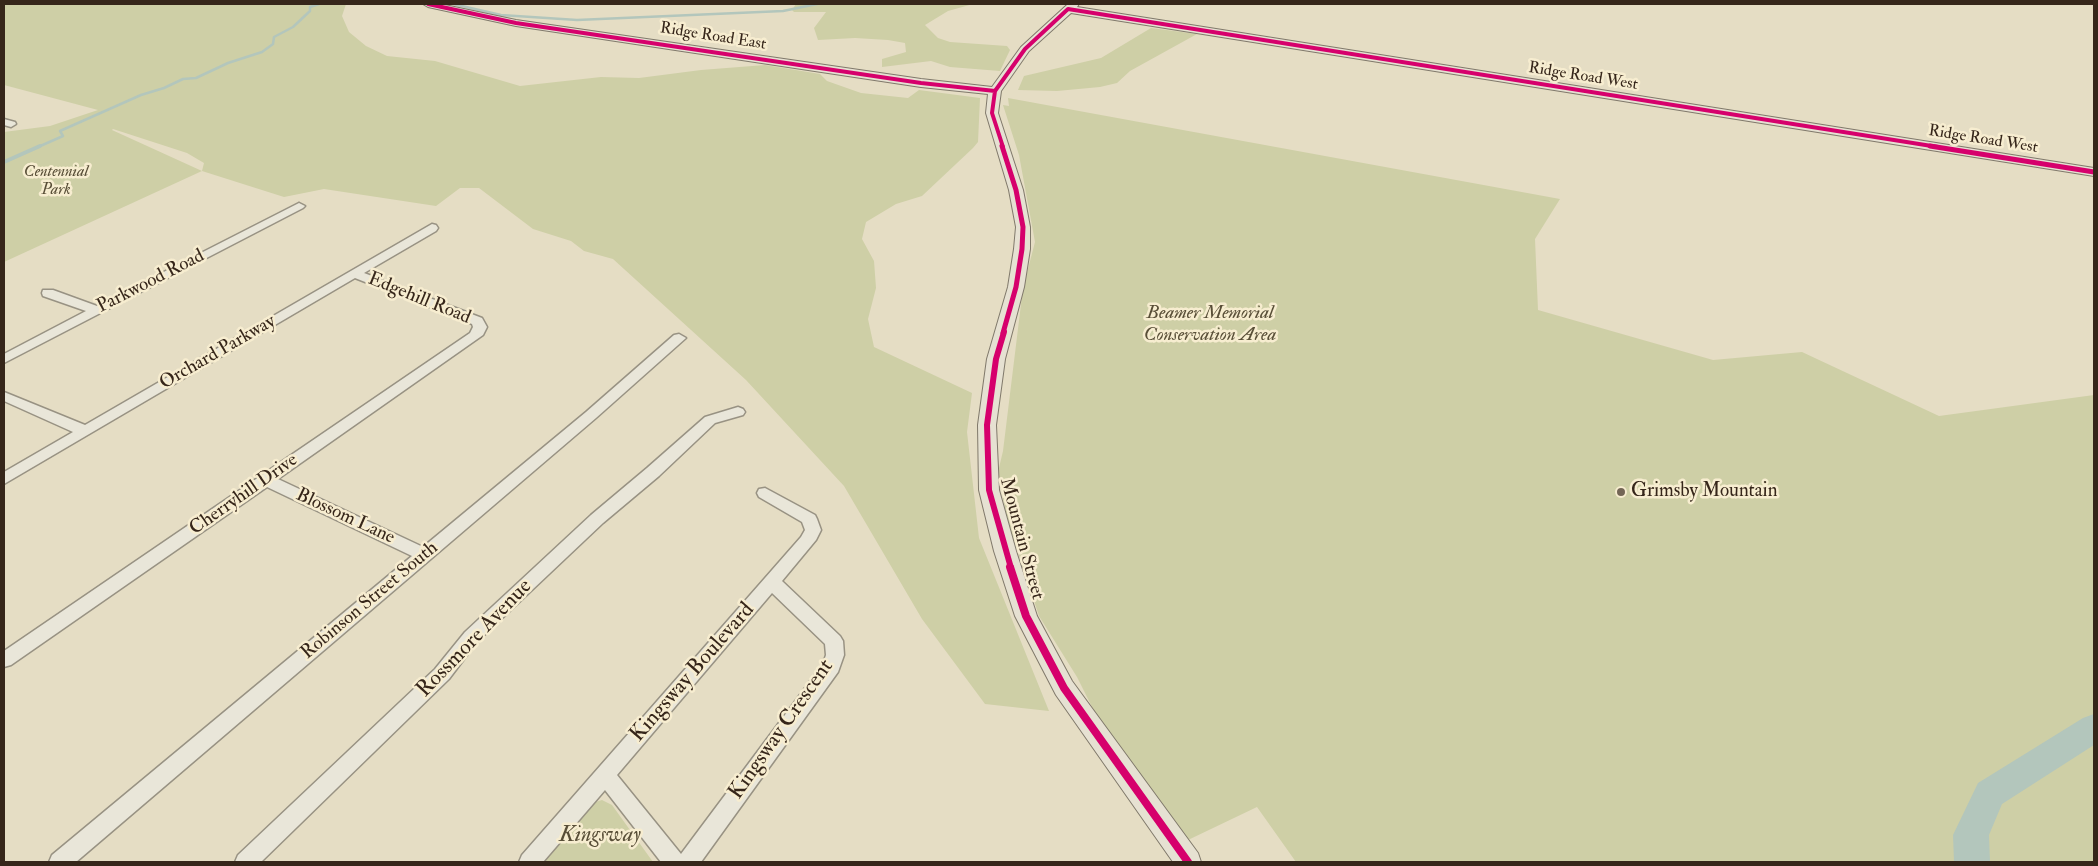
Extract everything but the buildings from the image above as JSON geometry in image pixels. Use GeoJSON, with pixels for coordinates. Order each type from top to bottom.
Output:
{"type":"FeatureCollection","features":[{"type":"Feature","properties":{"kind":"main road","name":"Ridge Road East"},"geometry":{"type":"LineString","coordinates":[[428,4],[487,18],[921,84],[994,92]]}},
{"type":"Feature","properties":{"kind":"main road"},"geometry":{"type":"LineString","coordinates":[[994,92],[1025,49],[1071,6]]}},
{"type":"Feature","properties":{"kind":"main road","name":"Ridge Road West"},"geometry":{"type":"LineString","coordinates":[[1071,6],[2094,172]]}},
{"type":"Feature","properties":{"kind":"main road","name":"Mountain Street"},"geometry":{"type":"LineString","coordinates":[[994,92],[992,113],[1016,190],[1023,227],[1022,249],[1016,287],[996,360],[987,425],[990,490],[1005,551],[1026,616],[1064,688],[1188,862]]}},
{"type":"Feature","properties":{"kind":"street","name":"Parkwood Road"},"geometry":{"type":"LineString","coordinates":[[4,359],[299,206]]}},
{"type":"Feature","properties":{"kind":"street","name":"Orchard Parkway"},"geometry":{"type":"LineString","coordinates":[[4,478],[432,228]]}},
{"type":"Feature","properties":{"kind":"street","name":"Edgehill Road"},"geometry":{"type":"LineString","coordinates":[[355,274],[477,321],[480,327]]}},
{"type":"Feature","properties":{"kind":"street"},"geometry":{"type":"LineString","coordinates":[[48,293],[96,310]]}},
{"type":"Feature","properties":{"kind":"street","name":"Cherryhill Drive"},"geometry":{"type":"LineString","coordinates":[[4,660],[476,334],[480,327]]}},
{"type":"Feature","properties":{"kind":"street","name":"Robinson Street South"},"geometry":{"type":"LineString","coordinates":[[60,862],[591,415],[679,338]]}},
{"type":"Feature","properties":{"kind":"street"},"geometry":{"type":"LineString","coordinates":[[4,396],[85,431]]}},
{"type":"Feature","properties":{"kind":"street","name":"Rossmore Avenue"},"geometry":{"type":"LineString","coordinates":[[246,862],[442,674],[471,636],[597,519],[654,472],[710,420],[738,412]]}},
{"type":"Feature","properties":{"kind":"street","name":"Blossom Lane"},"geometry":{"type":"LineString","coordinates":[[266,480],[425,555]]}},
{"type":"Feature","properties":{"kind":"street","name":"Kingsway Boulevard"},"geometry":{"type":"LineString","coordinates":[[530,862],[808,540],[813,530],[808,519],[766,493]]}},
{"type":"Feature","properties":{"kind":"street","name":"Kingsway Crescent"},"geometry":{"type":"LineString","coordinates":[[688,862],[831,666],[835,655],[834,641],[772,582]]}},
{"type":"Feature","properties":{"kind":"street"},"geometry":{"type":"LineString","coordinates":[[605,775],[674,862]]}},
{"type":"Feature","properties":{"kind":"green space","name":"Centennial Park"},"geometry":{"type":"Polygon","coordinates":[[[4,4],[346,4],[342,16],[349,32],[366,46],[387,56],[435,61],[520,86],[601,77],[639,78],[701,70],[765,65],[820,74],[827,81],[861,93],[908,98],[919,90],[980,98],[978,142],[973,148],[922,196],[896,204],[866,222],[862,239],[874,261],[876,288],[868,319],[874,347],[972,393],[967,432],[979,538],[1049,711],[985,704],[922,619],[844,486],[746,380],[613,259],[584,251],[571,241],[533,229],[479,188],[460,188],[436,206],[324,189],[284,197],[202,171],[4,262],[4,132],[50,126],[98,110],[4,85],[4,4]],[[112,130],[202,171],[204,163],[187,153],[112,130]]]}},
{"type":"Feature","properties":{"kind":"green space"},"geometry":{"type":"Polygon","coordinates":[[[796,4],[973,4],[948,11],[925,25],[938,38],[950,42],[1007,46],[1010,50],[1000,71],[950,67],[931,61],[882,67],[882,59],[906,52],[905,43],[855,38],[818,40],[814,28],[826,12],[794,12],[792,10],[796,4]]]}},
{"type":"Feature","properties":{"kind":"green space"},"geometry":{"type":"Polygon","coordinates":[[[1151,28],[1197,34],[1130,71],[1117,83],[1100,87],[1057,91],[1018,90],[1024,76],[1101,58],[1151,28]]]}},
{"type":"Feature","properties":{"kind":"green space","name":"Beamer Memorial Conservation Area"},"geometry":{"type":"Polygon","coordinates":[[[1008,98],[1560,199],[1535,239],[1538,310],[1713,360],[1802,352],[1939,416],[2094,395],[2094,862],[1296,862],[1257,807],[1188,840],[1097,717],[1077,677],[1039,616],[1007,519],[998,472],[1003,451],[1023,288],[1035,242],[1019,155],[1003,105],[1009,106],[1008,98]]]}},
{"type":"Feature","properties":{"kind":"green space","name":"Kingsway"},"geometry":{"type":"Polygon","coordinates":[[[602,800],[612,805],[653,862],[541,862],[589,804],[602,800]]]}},
{"type":"Feature","properties":{"kind":"waterway"},"geometry":{"type":"LineString","coordinates":[[38,147],[63,136],[60,131],[141,95],[164,88],[183,79],[196,78],[228,63],[262,52],[273,44],[274,37],[293,27],[310,11],[310,7],[319,4]]}},
{"type":"Feature","properties":{"kind":"waterway"},"geometry":{"type":"LineString","coordinates":[[453,4],[501,15],[577,20],[783,11],[817,4]]}},
{"type":"Feature","properties":{"kind":"waterway"},"geometry":{"type":"LineString","coordinates":[[4,162],[40,146]]}},
{"type":"Feature","properties":{"kind":"waterway"},"geometry":{"type":"LineString","coordinates":[[1972,862],[1971,835],[1990,794],[2094,728]]}},
{"type":"Feature","properties":{"kind":"cycle path"},"geometry":{"type":"LineString","coordinates":[[428,4],[516,23],[921,83],[995,91]]}},
{"type":"Feature","properties":{"kind":"cycle path"},"geometry":{"type":"LineString","coordinates":[[1188,862],[1064,688],[1026,616],[1005,551],[989,490],[987,425],[996,359],[1016,287],[1022,249],[1023,227],[1016,190],[992,113],[995,91],[1025,49],[1068,9],[2094,172]]}},
{"type":"Feature","properties":{"kind":"place","name":"Grimsby Mountain"},"geometry":{"type":"Point","coordinates":[1621,492]}}]}
